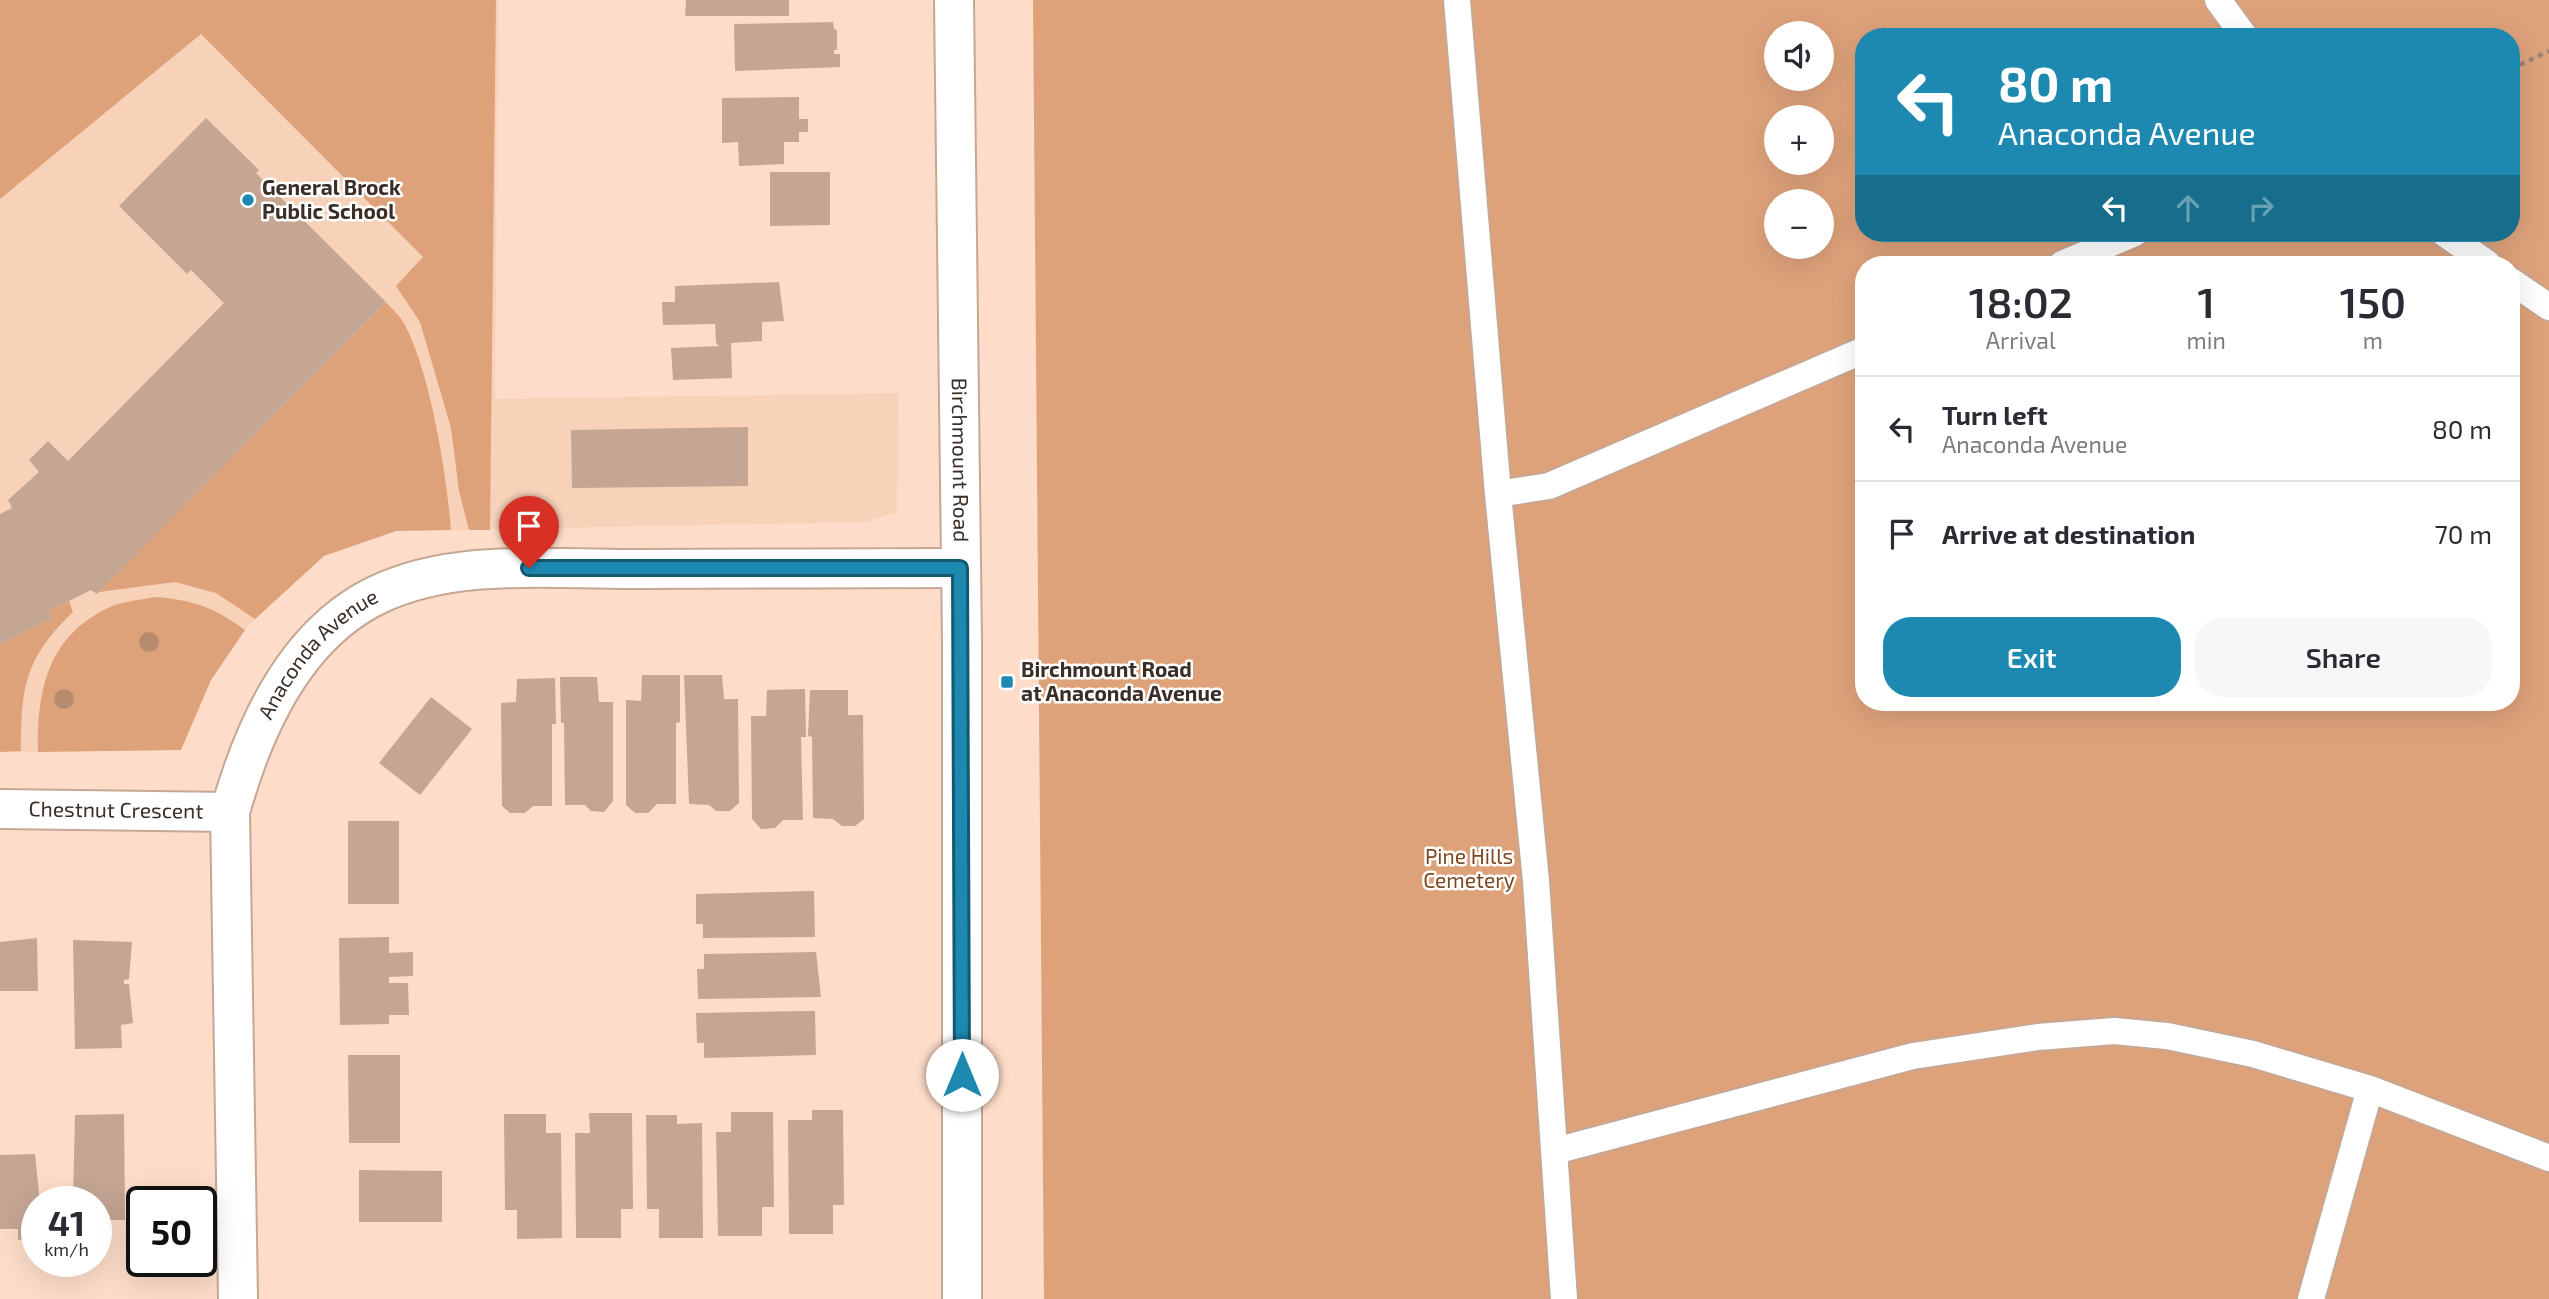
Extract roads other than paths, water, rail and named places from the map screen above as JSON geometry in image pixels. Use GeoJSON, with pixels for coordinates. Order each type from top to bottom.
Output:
{"type":"FeatureCollection","features":[{"type":"Feature","properties":{"kind":"street","name":"Birchmount Road"},"geometry":{"type":"LineString","coordinates":[[954,0],[960,568],[962,1299]]}},
{"type":"Feature","properties":{"kind":"street","name":"Anaconda Avenue"},"geometry":{"type":"LineString","coordinates":[[239,1299],[230,812],[244,761],[262,720],[293,670],[319,639],[375,596],[411,582],[448,574],[529,568],[960,568]]}},
{"type":"Feature","properties":{"kind":"street","name":"Chestnut Crescent"},"geometry":{"type":"LineString","coordinates":[[0,809],[230,812]]}},
{"type":"Feature","properties":{"kind":"lane"},"geometry":{"type":"LineString","coordinates":[[1457,0],[1498,494],[1536,881],[1564,1299]]}},
{"type":"Feature","properties":{"kind":"lane"},"geometry":{"type":"LineString","coordinates":[[2218,0],[2238,28]]}},
{"type":"Feature","properties":{"kind":"lane"},"geometry":{"type":"LineString","coordinates":[[2081,256],[2114,242]]}},
{"type":"Feature","properties":{"kind":"lane"},"geometry":{"type":"LineString","coordinates":[[2457,242],[2477,256]]}},
{"type":"Feature","properties":{"kind":"lane"},"geometry":{"type":"LineString","coordinates":[[2520,287],[2549,307]]}},
{"type":"Feature","properties":{"kind":"lane"},"geometry":{"type":"LineString","coordinates":[[1498,494],[1549,486],[1855,354]]}},
{"type":"Feature","properties":{"kind":"lane"},"geometry":{"type":"LineString","coordinates":[[1555,1151],[1913,1056],[2038,1037],[2114,1031],[2167,1036],[2253,1054],[2370,1089],[2549,1158]]}},
{"type":"Feature","properties":{"kind":"lane"},"geometry":{"type":"LineString","coordinates":[[2311,1299],[2370,1089]]}},
{"type":"Feature","properties":{"kind":"place","name":"General Brock Public School"},"geometry":{"type":"Point","coordinates":[248,200]}},
{"type":"Feature","properties":{"kind":"place","name":"Birchmount Road at Anaconda Avenue"},"geometry":{"type":"Point","coordinates":[1007,682]}},
{"type":"Feature","properties":{"kind":"park label","name":"Pine Hills Cemetery"},"geometry":{"type":"Point","coordinates":[1469,869]}}]}
